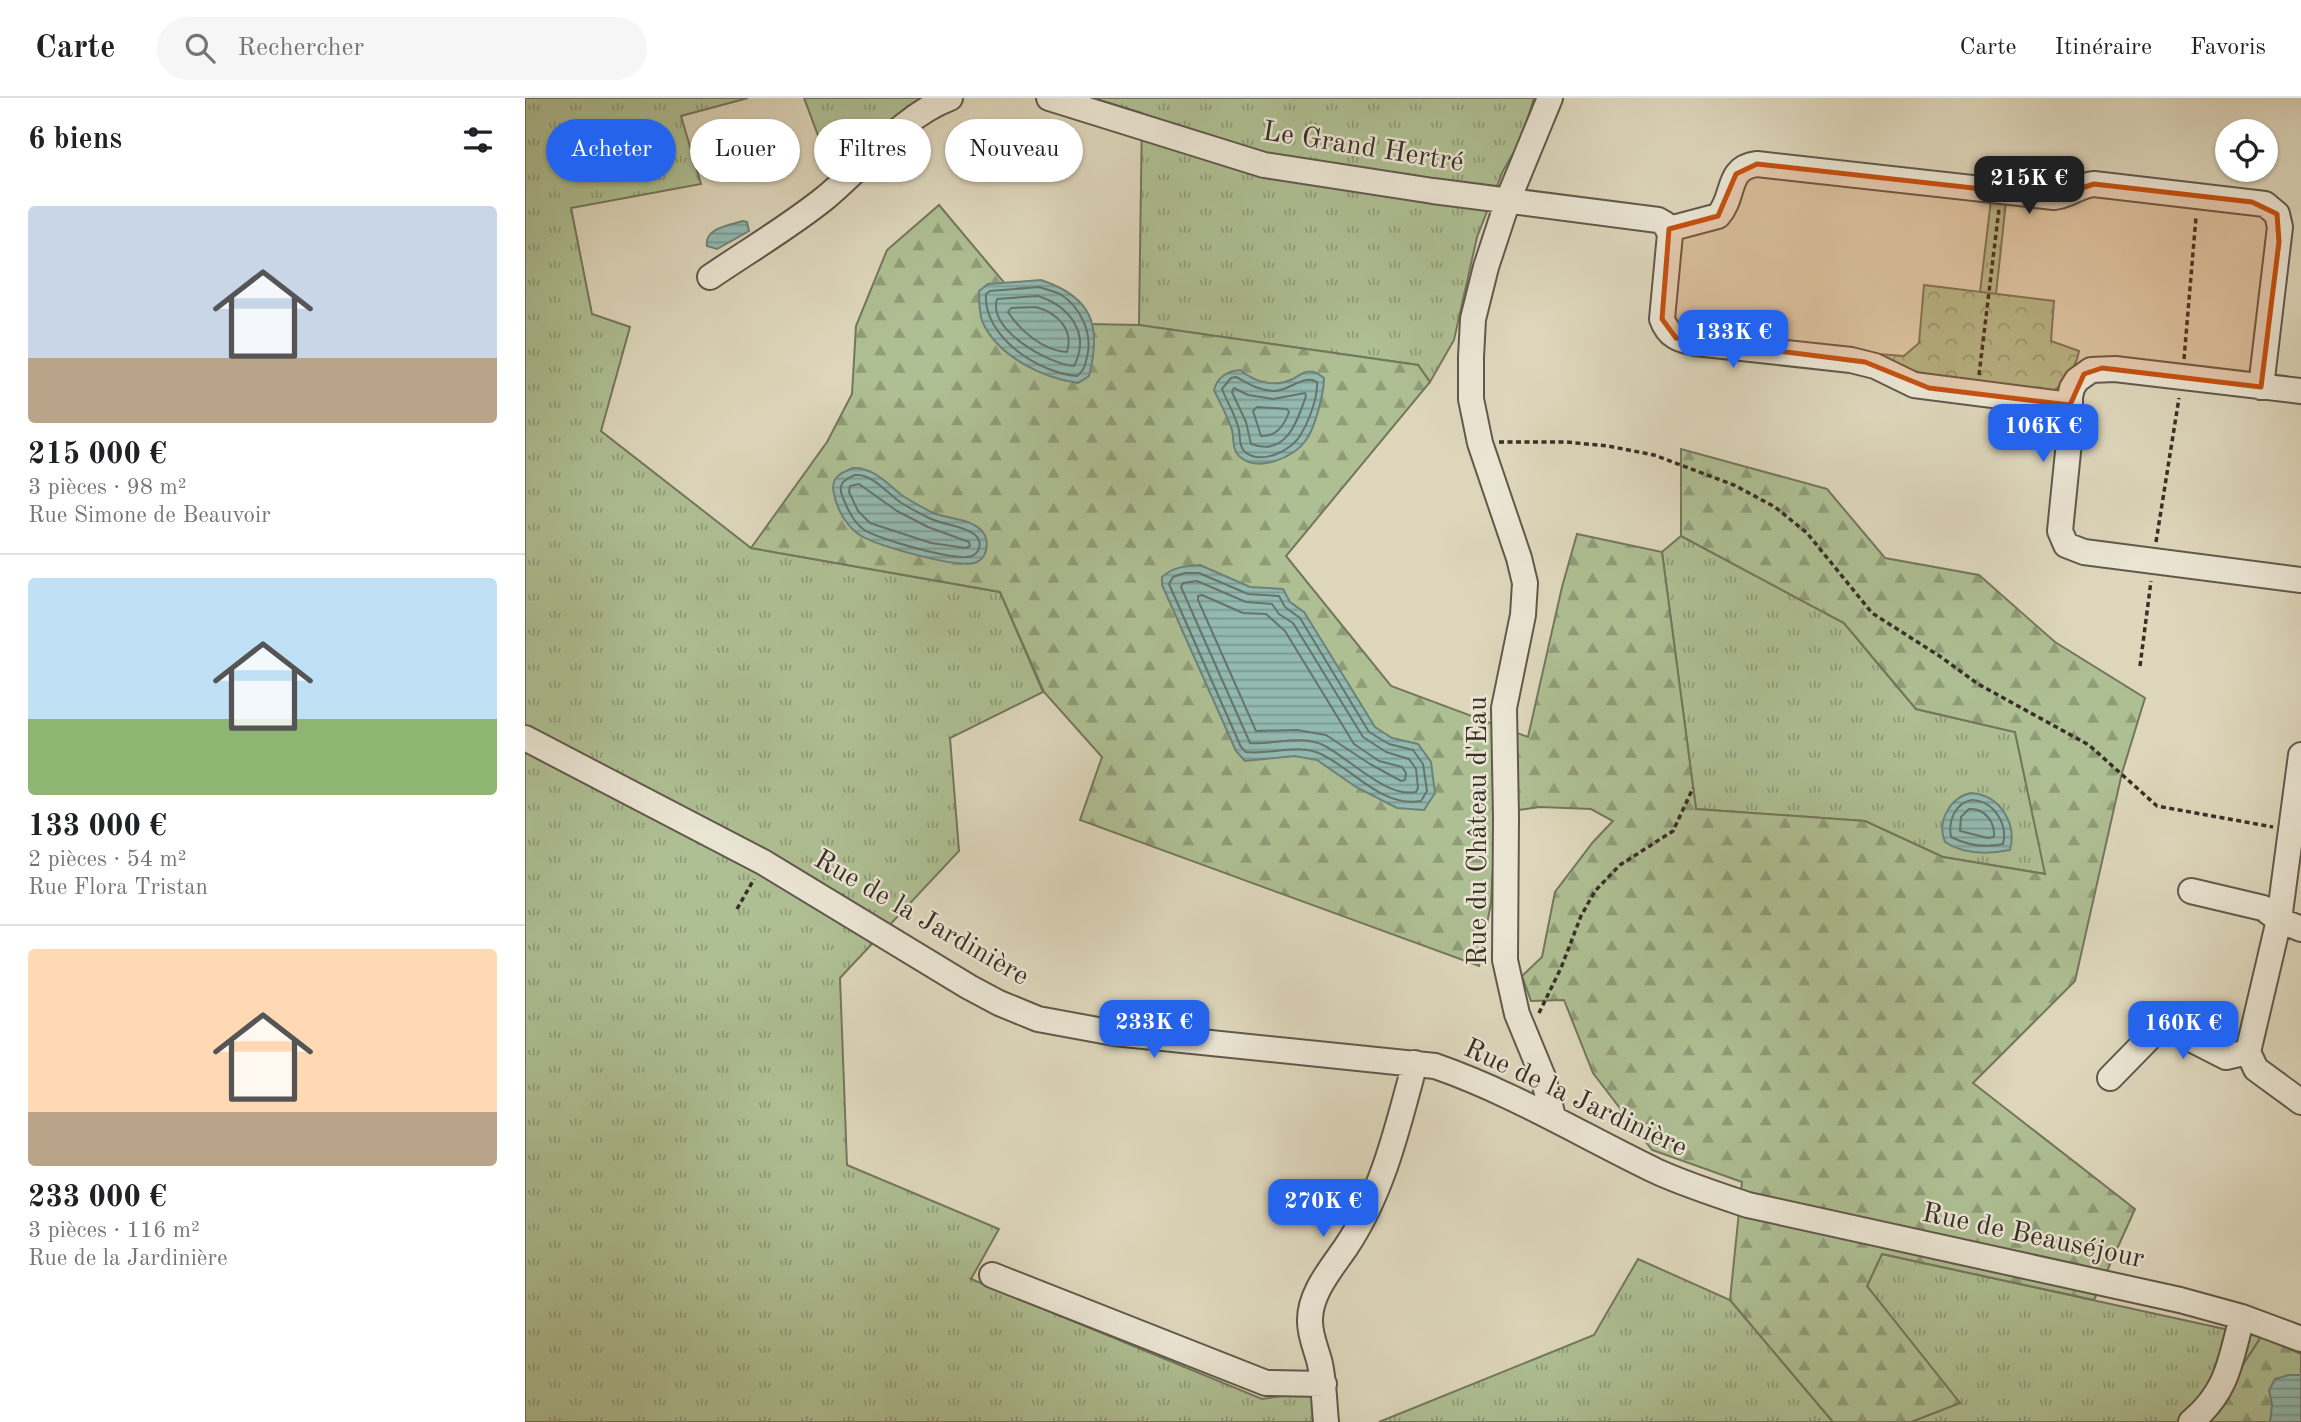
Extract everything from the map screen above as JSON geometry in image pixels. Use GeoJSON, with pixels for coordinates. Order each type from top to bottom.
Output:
{"type":"FeatureCollection","features":[{"type":"Feature","properties":{"kind":"street"},"geometry":{"type":"LineString","coordinates":[[710,277],[824,198],[898,130],[950,98]]}},
{"type":"Feature","properties":{"kind":"street","name":"Le Grand Hertré"},"geometry":{"type":"LineString","coordinates":[[1049,98],[1264,164],[1433,191],[1658,220],[1669,229]]}},
{"type":"Feature","properties":{"kind":"street","name":"Rue du Château d'Eau"},"geometry":{"type":"LineString","coordinates":[[1550,98],[1508,200],[1478,296],[1473,319],[1471,399],[1480,443],[1525,583],[1523,615],[1504,708],[1505,960],[1517,1014],[1543,1077],[1553,1117]]}},
{"type":"Feature","properties":{"kind":"street"},"geometry":{"type":"LineString","coordinates":[[2070,405],[1914,386],[1865,362],[1695,343],[1676,338],[1668,332],[1662,319],[1671,242],[1669,229],[1718,216],[1729,199],[1736,174],[1742,168],[1757,164],[2063,196],[2087,184],[2095,184],[2265,204],[2279,219],[2279,242],[2262,387]]}},
{"type":"Feature","properties":{"kind":"street"},"geometry":{"type":"LineString","coordinates":[[2301,391],[2115,369],[2091,370],[2077,380],[2070,397],[2070,432],[2061,514],[2062,538],[2066,545],[2084,552],[2301,580]]}},
{"type":"Feature","properties":{"kind":"street","name":"Rue de la Jardinière"},"geometry":{"type":"LineString","coordinates":[[525,738],[763,862],[969,987],[1038,1019],[1114,1034],[1435,1066],[1479,1082],[1553,1117],[1658,1172],[1748,1205]]}},
{"type":"Feature","properties":{"kind":"street"},"geometry":{"type":"LineString","coordinates":[[2301,755],[2290,924],[2248,1052],[2256,1069],[2301,1102]]}},
{"type":"Feature","properties":{"kind":"street"},"geometry":{"type":"LineString","coordinates":[[2191,891],[2263,908],[2290,924]]}},
{"type":"Feature","properties":{"kind":"street"},"geometry":{"type":"LineString","coordinates":[[2110,1078],[2152,1035],[2171,1029],[2226,1057],[2248,1052]]}},
{"type":"Feature","properties":{"kind":"street"},"geometry":{"type":"LineString","coordinates":[[1326,1422],[1324,1384],[1310,1323],[1313,1302],[1326,1274],[1372,1202],[1397,1129],[1415,1063]]}},
{"type":"Feature","properties":{"kind":"street","name":"Rue de Beauséjour"},"geometry":{"type":"LineString","coordinates":[[1748,1205],[2118,1285],[2242,1317],[2301,1339]]}},
{"type":"Feature","properties":{"kind":"street"},"geometry":{"type":"LineString","coordinates":[[992,1275],[1266,1383],[1324,1384]]}},
{"type":"Feature","properties":{"kind":"street"},"geometry":{"type":"LineString","coordinates":[[2191,1422],[2207,1408],[2222,1386],[2242,1317]]}},
{"type":"Feature","properties":{"kind":"path"},"geometry":{"type":"LineString","coordinates":[[1976,394],[2001,190]]}},
{"type":"Feature","properties":{"kind":"path"},"geometry":{"type":"LineString","coordinates":[[2140,666],[2182,377],[2197,196]]}},
{"type":"Feature","properties":{"kind":"path"},"geometry":{"type":"LineString","coordinates":[[1480,443],[1566,442],[1608,446],[1654,455],[1734,485],[1775,507],[1807,533],[1871,613],[1978,684],[2089,746],[2157,806],[2251,825],[2296,830]]}},
{"type":"Feature","properties":{"kind":"path"},"geometry":{"type":"LineString","coordinates":[[1526,1036],[1561,968],[1581,916],[1595,891],[1620,865],[1673,831],[1693,788]]}},
{"type":"Feature","properties":{"kind":"path"},"geometry":{"type":"LineString","coordinates":[[737,909],[763,862]]}},
{"type":"Feature","properties":{"kind":"highlighted area"},"geometry":{"type":"Polygon","coordinates":[[[1757,164],[2054,197],[2094,184],[2252,202],[2277,214],[2279,242],[2261,387],[2102,368],[2084,374],[2070,405],[1929,388],[1865,362],[1676,338],[1662,319],[1669,229],[1718,216],[1736,174],[1757,164]]]}},
{"type":"Feature","properties":{"kind":"green space"},"geometry":{"type":"Polygon","coordinates":[[[525,98],[748,98],[681,116],[690,147],[690,182],[701,184],[571,208],[592,314],[630,327],[601,431],[751,548],[1000,592],[1043,692],[950,738],[959,851],[840,978],[847,1165],[999,1229],[971,1279],[1262,1399],[1310,1392],[1322,1422],[525,1422],[525,98]]]}},
{"type":"Feature","properties":{"kind":"green space"},"geometry":{"type":"Polygon","coordinates":[[[804,98],[923,98],[896,119],[814,119],[814,125],[804,98]]]}},
{"type":"Feature","properties":{"kind":"green space"},"geometry":{"type":"Polygon","coordinates":[[[1093,98],[1534,98],[1521,140],[1503,171],[1477,237],[1454,340],[1430,382],[1418,365],[1139,325],[1142,113],[1093,98]]]}},
{"type":"Feature","properties":{"kind":"green space"},"geometry":{"type":"Polygon","coordinates":[[[1991,200],[2006,202],[1996,294],[1980,292],[1991,200]]]}},
{"type":"Feature","properties":{"kind":"green space"},"geometry":{"type":"Polygon","coordinates":[[[939,205],[1038,323],[1139,325],[1418,365],[1430,382],[1286,556],[1391,686],[1528,737],[1562,587],[1577,534],[1662,552],[1696,809],[1865,821],[1943,857],[2045,874],[2015,732],[1916,709],[1844,623],[1681,536],[1681,449],[1827,489],[1885,558],[1979,575],[2055,642],[2145,698],[2122,773],[2075,981],[1973,1083],[2135,1209],[2094,1300],[1882,1254],[1867,1286],[1960,1403],[1911,1422],[1833,1422],[1730,1300],[1742,1182],[1652,1150],[1593,1073],[1564,1000],[1531,1001],[1522,976],[1542,957],[1555,892],[1593,842],[1613,821],[1591,809],[1540,807],[1496,813],[1491,903],[1479,966],[1080,820],[1102,757],[1044,692],[1000,592],[751,548],[827,442],[852,394],[856,326],[887,250],[939,205]]]}},
{"type":"Feature","properties":{"kind":"green space"},"geometry":{"type":"Polygon","coordinates":[[[1924,285],[2054,301],[2051,341],[2079,351],[2070,373],[2053,391],[1912,375],[1878,354],[1904,356],[1919,343],[1924,285]]]}},
{"type":"Feature","properties":{"kind":"green space"},"geometry":{"type":"Polygon","coordinates":[[[1681,536],[1844,623],[1916,709],[2015,732],[2046,874],[1943,857],[1865,821],[1696,809],[1662,552],[1681,536]]]}},
{"type":"Feature","properties":{"kind":"green space"},"geometry":{"type":"Polygon","coordinates":[[[1882,1254],[2261,1337],[2206,1422],[1911,1422],[1959,1403],[1867,1286],[1882,1254]]]}},
{"type":"Feature","properties":{"kind":"green space"},"geometry":{"type":"Polygon","coordinates":[[[1638,1259],[1730,1300],[1833,1422],[1379,1422],[1594,1335],[1638,1259]]]}},
{"type":"Feature","properties":{"kind":"green space"},"geometry":{"type":"Polygon","coordinates":[[[2261,1337],[2301,1354],[2301,1422],[2206,1422],[2261,1337]]]}},
{"type":"Feature","properties":{"kind":"water"},"geometry":{"type":"Polygon","coordinates":[[[747,222],[749,231],[717,249],[707,246],[707,240],[714,231],[747,222]]]}},
{"type":"Feature","properties":{"kind":"water"},"geometry":{"type":"Polygon","coordinates":[[[1041,280],[1072,295],[1089,315],[1093,328],[1093,358],[1089,376],[1078,383],[1051,376],[1023,364],[1000,346],[983,323],[979,291],[988,284],[1041,280]]]}},
{"type":"Feature","properties":{"kind":"water"},"geometry":{"type":"Polygon","coordinates":[[[1240,370],[1252,378],[1272,383],[1286,382],[1308,372],[1315,372],[1324,378],[1321,401],[1313,427],[1306,440],[1293,452],[1265,463],[1247,461],[1237,453],[1233,433],[1214,390],[1224,376],[1240,370]]]}},
{"type":"Feature","properties":{"kind":"water"},"geometry":{"type":"Polygon","coordinates":[[[853,468],[868,470],[903,496],[931,512],[976,526],[986,538],[984,556],[977,562],[955,563],[885,546],[858,534],[841,513],[833,488],[837,477],[853,468]]]}},
{"type":"Feature","properties":{"kind":"water"},"geometry":{"type":"Polygon","coordinates":[[[1200,565],[1250,587],[1283,589],[1290,602],[1304,612],[1375,727],[1392,738],[1418,744],[1431,762],[1435,793],[1424,810],[1397,808],[1356,787],[1317,760],[1294,756],[1245,761],[1236,751],[1162,585],[1162,577],[1170,571],[1200,565]]]}},
{"type":"Feature","properties":{"kind":"water"},"geometry":{"type":"Polygon","coordinates":[[[1971,793],[1990,799],[2004,812],[2011,830],[2010,850],[1977,852],[1960,849],[1945,842],[1942,826],[1947,811],[1957,799],[1971,793]]]}},
{"type":"Feature","properties":{"kind":"water"},"geometry":{"type":"Polygon","coordinates":[[[2301,1375],[2301,1422],[2270,1422],[2272,1405],[2269,1390],[2275,1379],[2301,1375]]]}}]}
